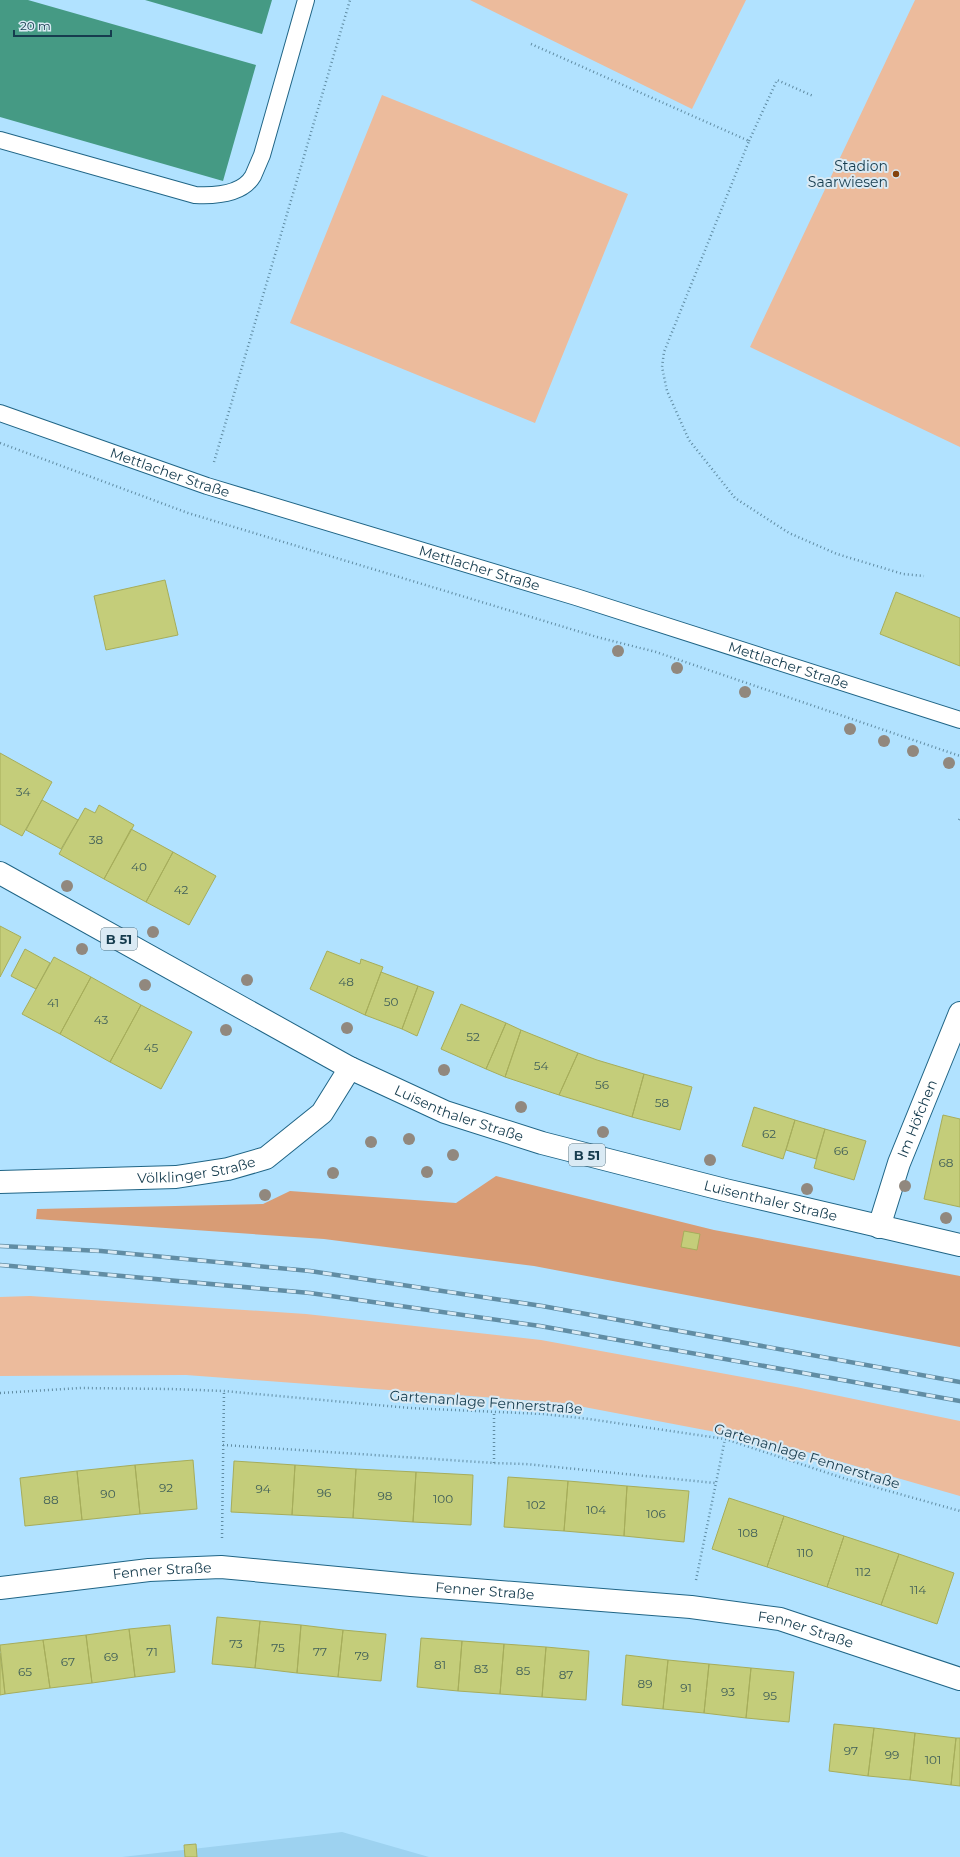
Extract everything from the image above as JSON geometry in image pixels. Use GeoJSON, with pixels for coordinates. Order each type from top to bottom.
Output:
{"type":"FeatureCollection","features":[{"type":"Feature","properties":{"kind":"street","name":"Luisenthaler Straße"},"geometry":{"type":"LineString","coordinates":[[0,873],[350,1068],[445,1112],[542,1144],[725,1190],[960,1245]]}},
{"type":"Feature","properties":{"kind":"street","name":"Im Höfchen"},"geometry":{"type":"LineString","coordinates":[[879,1227],[899,1163],[960,1013]]}},
{"type":"Feature","properties":{"kind":"street","name":"Völklinger Straße"},"geometry":{"type":"LineString","coordinates":[[0,1182],[176,1177],[228,1169],[266,1158],[322,1113],[350,1068]]}},
{"type":"Feature","properties":{"kind":"street","name":"Fenner Straße"},"geometry":{"type":"LineString","coordinates":[[0,1588],[150,1570],[221,1567],[419,1586],[732,1611],[780,1619],[960,1679]]}},
{"type":"Feature","properties":{"kind":"lane"},"geometry":{"type":"LineString","coordinates":[[0,140],[195,194],[222,194],[238,188],[252,177],[262,155],[306,0]]}},
{"type":"Feature","properties":{"kind":"lane","name":"Mettlacher Straße"},"geometry":{"type":"LineString","coordinates":[[0,413],[207,486],[576,597],[960,720]]}},
{"type":"Feature","properties":{"kind":"path"},"geometry":{"type":"LineString","coordinates":[[221,434],[350,0]]}},
{"type":"Feature","properties":{"kind":"path"},"geometry":{"type":"LineString","coordinates":[[531,44],[749,141]]}},
{"type":"Feature","properties":{"kind":"path"},"geometry":{"type":"LineString","coordinates":[[813,96],[777,80],[749,141],[664,352],[662,367],[666,391],[689,440],[735,498],[789,534],[837,554],[903,574],[924,576]]}},
{"type":"Feature","properties":{"kind":"path"},"geometry":{"type":"LineString","coordinates":[[0,443],[188,513],[596,637],[656,652],[960,756]]}},
{"type":"Feature","properties":{"kind":"path","name":"Gartenanlage Fennerstraße"},"geometry":{"type":"LineString","coordinates":[[0,1393],[82,1388],[224,1391],[410,1408],[494,1413],[551,1414],[725,1439],[846,1479],[960,1511]]}},
{"type":"Feature","properties":{"kind":"path"},"geometry":{"type":"LineString","coordinates":[[221,1567],[224,1391]]}},
{"type":"Feature","properties":{"kind":"path"},"geometry":{"type":"LineString","coordinates":[[494,1413],[494,1463]]}},
{"type":"Feature","properties":{"kind":"path"},"geometry":{"type":"LineString","coordinates":[[699,1560],[725,1439]]}},
{"type":"Feature","properties":{"kind":"path"},"geometry":{"type":"LineString","coordinates":[[222,1445],[526,1464],[715,1483]]}},
{"type":"Feature","properties":{"kind":"shaded area"},"geometry":{"type":"Polygon","coordinates":[[[0,0],[28,0],[256,65],[223,181],[0,117],[0,0]]]}},
{"type":"Feature","properties":{"kind":"shaded area"},"geometry":{"type":"Polygon","coordinates":[[[145,0],[272,0],[262,34],[145,0]]]}},
{"type":"Feature","properties":{"kind":"shaded area"},"geometry":{"type":"Polygon","coordinates":[[[470,0],[746,0],[692,109],[470,0]]]}},
{"type":"Feature","properties":{"kind":"shaded area","name":"Stadion Saarwiesen"},"geometry":{"type":"Polygon","coordinates":[[[915,0],[960,0],[960,447],[750,347],[915,0]]]}},
{"type":"Feature","properties":{"kind":"shaded area"},"geometry":{"type":"Polygon","coordinates":[[[382,95],[628,194],[535,423],[290,323],[382,95]]]}},
{"type":"Feature","properties":{"kind":"shaded area"},"geometry":{"type":"Polygon","coordinates":[[[496,1176],[714,1230],[960,1276],[960,1347],[534,1266],[324,1239],[36,1219],[37,1209],[263,1204],[290,1191],[456,1203],[496,1176]]]}},
{"type":"Feature","properties":{"kind":"shaded area"},"geometry":{"type":"Polygon","coordinates":[[[30,1296],[306,1314],[541,1340],[796,1387],[960,1421],[960,1496],[779,1444],[563,1403],[186,1375],[0,1376],[0,1297],[30,1296]]]}},
{"type":"Feature","properties":{"kind":"shaded area"},"geometry":{"type":"Polygon","coordinates":[[[342,1832],[429,1857],[122,1857],[342,1832]]]}},
{"type":"Feature","properties":{"kind":"building"},"geometry":{"type":"Polygon","coordinates":[[[165,580],[178,635],[106,650],[94,596],[165,580]]]}},
{"type":"Feature","properties":{"kind":"building"},"geometry":{"type":"Polygon","coordinates":[[[896,592],[960,618],[960,666],[880,634],[896,592]]]}},
{"type":"Feature","properties":{"kind":"building"},"geometry":{"type":"Polygon","coordinates":[[[0,753],[52,782],[22,836],[0,824],[0,753]]]}},
{"type":"Feature","properties":{"kind":"building"},"geometry":{"type":"Polygon","coordinates":[[[42,800],[78,820],[61,849],[26,830],[42,800]]]}},
{"type":"Feature","properties":{"kind":"building"},"geometry":{"type":"Polygon","coordinates":[[[99,805],[134,825],[104,879],[59,854],[85,808],[95,813],[99,805]]]}},
{"type":"Feature","properties":{"kind":"building"},"geometry":{"type":"Polygon","coordinates":[[[131,829],[173,852],[146,902],[104,879],[131,829]]]}},
{"type":"Feature","properties":{"kind":"building"},"geometry":{"type":"Polygon","coordinates":[[[173,852],[216,876],[189,925],[146,902],[173,852]]]}},
{"type":"Feature","properties":{"kind":"building"},"geometry":{"type":"Polygon","coordinates":[[[0,926],[21,937],[0,977],[0,926]]]}},
{"type":"Feature","properties":{"kind":"building"},"geometry":{"type":"Polygon","coordinates":[[[25,949],[50,963],[36,989],[11,976],[25,949]]]}},
{"type":"Feature","properties":{"kind":"building"},"geometry":{"type":"Polygon","coordinates":[[[327,951],[360,964],[361,959],[383,967],[365,1015],[310,989],[327,951]]]}},
{"type":"Feature","properties":{"kind":"building"},"geometry":{"type":"Polygon","coordinates":[[[54,957],[91,977],[60,1034],[22,1014],[54,957]]]}},
{"type":"Feature","properties":{"kind":"building"},"geometry":{"type":"Polygon","coordinates":[[[381,972],[418,986],[402,1029],[365,1015],[381,972]]]}},
{"type":"Feature","properties":{"kind":"building"},"geometry":{"type":"Polygon","coordinates":[[[91,977],[141,1005],[110,1062],[60,1034],[91,977]]]}},
{"type":"Feature","properties":{"kind":"building"},"geometry":{"type":"Polygon","coordinates":[[[418,986],[434,992],[417,1036],[402,1029],[418,986]]]}},
{"type":"Feature","properties":{"kind":"building"},"geometry":{"type":"Polygon","coordinates":[[[461,1004],[506,1023],[486,1069],[441,1049],[461,1004]]]}},
{"type":"Feature","properties":{"kind":"building"},"geometry":{"type":"Polygon","coordinates":[[[141,1005],[192,1032],[161,1089],[110,1062],[141,1005]]]}},
{"type":"Feature","properties":{"kind":"building"},"geometry":{"type":"Polygon","coordinates":[[[506,1023],[521,1030],[505,1077],[486,1069],[506,1023]]]}},
{"type":"Feature","properties":{"kind":"building"},"geometry":{"type":"Polygon","coordinates":[[[521,1030],[578,1053],[559,1095],[505,1077],[521,1030]]]}},
{"type":"Feature","properties":{"kind":"building"},"geometry":{"type":"Polygon","coordinates":[[[578,1053],[644,1074],[632,1117],[559,1095],[578,1053]]]}},
{"type":"Feature","properties":{"kind":"building"},"geometry":{"type":"Polygon","coordinates":[[[644,1074],[692,1087],[680,1130],[632,1117],[644,1074]]]}},
{"type":"Feature","properties":{"kind":"building"},"geometry":{"type":"Polygon","coordinates":[[[754,1107],[795,1120],[783,1159],[742,1146],[754,1107]]]}},
{"type":"Feature","properties":{"kind":"building"},"geometry":{"type":"Polygon","coordinates":[[[943,1115],[960,1119],[960,1207],[924,1199],[943,1115]]]}},
{"type":"Feature","properties":{"kind":"building"},"geometry":{"type":"Polygon","coordinates":[[[795,1120],[825,1129],[816,1159],[786,1150],[795,1120]]]}},
{"type":"Feature","properties":{"kind":"building"},"geometry":{"type":"Polygon","coordinates":[[[825,1129],[866,1141],[854,1180],[814,1168],[825,1129]]]}},
{"type":"Feature","properties":{"kind":"building"},"geometry":{"type":"Polygon","coordinates":[[[684,1231],[700,1234],[697,1250],[681,1247],[684,1231]]]}},
{"type":"Feature","properties":{"kind":"building"},"geometry":{"type":"Polygon","coordinates":[[[193,1460],[197,1509],[140,1514],[135,1465],[193,1460]]]}},
{"type":"Feature","properties":{"kind":"building"},"geometry":{"type":"Polygon","coordinates":[[[234,1461],[295,1465],[292,1515],[231,1512],[234,1461]]]}},
{"type":"Feature","properties":{"kind":"building"},"geometry":{"type":"Polygon","coordinates":[[[135,1465],[140,1514],[82,1520],[77,1471],[135,1465]]]}},
{"type":"Feature","properties":{"kind":"building"},"geometry":{"type":"Polygon","coordinates":[[[295,1465],[356,1469],[353,1518],[292,1515],[295,1465]]]}},
{"type":"Feature","properties":{"kind":"building"},"geometry":{"type":"Polygon","coordinates":[[[356,1469],[416,1472],[413,1522],[353,1518],[356,1469]]]}},
{"type":"Feature","properties":{"kind":"building"},"geometry":{"type":"Polygon","coordinates":[[[77,1471],[82,1520],[25,1526],[20,1478],[77,1471]]]}},
{"type":"Feature","properties":{"kind":"building"},"geometry":{"type":"Polygon","coordinates":[[[416,1472],[473,1475],[471,1525],[413,1522],[416,1472]]]}},
{"type":"Feature","properties":{"kind":"building"},"geometry":{"type":"Polygon","coordinates":[[[508,1477],[568,1481],[564,1531],[504,1527],[508,1477]]]}},
{"type":"Feature","properties":{"kind":"building"},"geometry":{"type":"Polygon","coordinates":[[[568,1481],[627,1486],[624,1536],[564,1531],[568,1481]]]}},
{"type":"Feature","properties":{"kind":"building"},"geometry":{"type":"Polygon","coordinates":[[[627,1486],[689,1491],[684,1542],[624,1536],[627,1486]]]}},
{"type":"Feature","properties":{"kind":"building"},"geometry":{"type":"Polygon","coordinates":[[[729,1498],[784,1516],[767,1567],[712,1549],[729,1498]]]}},
{"type":"Feature","properties":{"kind":"building"},"geometry":{"type":"Polygon","coordinates":[[[784,1516],[844,1536],[827,1587],[767,1567],[784,1516]]]}},
{"type":"Feature","properties":{"kind":"building"},"geometry":{"type":"Polygon","coordinates":[[[844,1536],[899,1554],[881,1605],[827,1587],[844,1536]]]}},
{"type":"Feature","properties":{"kind":"building"},"geometry":{"type":"Polygon","coordinates":[[[899,1554],[954,1573],[937,1624],[881,1605],[899,1554]]]}},
{"type":"Feature","properties":{"kind":"building"},"geometry":{"type":"Polygon","coordinates":[[[217,1617],[260,1621],[255,1668],[212,1664],[217,1617]]]}},
{"type":"Feature","properties":{"kind":"building"},"geometry":{"type":"Polygon","coordinates":[[[260,1621],[301,1625],[297,1673],[255,1668],[260,1621]]]}},
{"type":"Feature","properties":{"kind":"building"},"geometry":{"type":"Polygon","coordinates":[[[170,1625],[175,1672],[135,1677],[129,1629],[170,1625]]]}},
{"type":"Feature","properties":{"kind":"building"},"geometry":{"type":"Polygon","coordinates":[[[301,1625],[343,1630],[338,1677],[297,1673],[301,1625]]]}},
{"type":"Feature","properties":{"kind":"building"},"geometry":{"type":"Polygon","coordinates":[[[129,1629],[135,1677],[92,1683],[86,1635],[129,1629]]]}},
{"type":"Feature","properties":{"kind":"building"},"geometry":{"type":"Polygon","coordinates":[[[343,1630],[386,1634],[381,1681],[338,1677],[343,1630]]]}},
{"type":"Feature","properties":{"kind":"building"},"geometry":{"type":"Polygon","coordinates":[[[86,1635],[92,1683],[50,1688],[43,1640],[86,1635]]]}},
{"type":"Feature","properties":{"kind":"building"},"geometry":{"type":"Polygon","coordinates":[[[421,1638],[462,1641],[458,1691],[417,1687],[421,1638]]]}},
{"type":"Feature","properties":{"kind":"building"},"geometry":{"type":"Polygon","coordinates":[[[43,1640],[50,1688],[5,1694],[0,1645],[43,1640]]]}},
{"type":"Feature","properties":{"kind":"building"},"geometry":{"type":"Polygon","coordinates":[[[462,1641],[504,1644],[500,1694],[458,1691],[462,1641]]]}},
{"type":"Feature","properties":{"kind":"building"},"geometry":{"type":"Polygon","coordinates":[[[504,1644],[546,1647],[542,1697],[500,1694],[504,1644]]]}},
{"type":"Feature","properties":{"kind":"building"},"geometry":{"type":"Polygon","coordinates":[[[546,1647],[589,1651],[586,1700],[542,1697],[546,1647]]]}},
{"type":"Feature","properties":{"kind":"building"},"geometry":{"type":"Polygon","coordinates":[[[0,1653],[5,1694],[0,1695],[0,1653]]]}},
{"type":"Feature","properties":{"kind":"building"},"geometry":{"type":"Polygon","coordinates":[[[626,1655],[668,1660],[663,1709],[622,1705],[626,1655]]]}},
{"type":"Feature","properties":{"kind":"building"},"geometry":{"type":"Polygon","coordinates":[[[668,1660],[709,1664],[704,1713],[663,1709],[668,1660]]]}},
{"type":"Feature","properties":{"kind":"building"},"geometry":{"type":"Polygon","coordinates":[[[709,1664],[751,1668],[746,1718],[704,1713],[709,1664]]]}},
{"type":"Feature","properties":{"kind":"building"},"geometry":{"type":"Polygon","coordinates":[[[751,1668],[794,1672],[789,1722],[746,1718],[751,1668]]]}},
{"type":"Feature","properties":{"kind":"building"},"geometry":{"type":"Polygon","coordinates":[[[834,1724],[874,1728],[868,1776],[829,1771],[834,1724]]]}},
{"type":"Feature","properties":{"kind":"building"},"geometry":{"type":"Polygon","coordinates":[[[874,1728],[915,1733],[910,1780],[868,1776],[874,1728]]]}},
{"type":"Feature","properties":{"kind":"building"},"geometry":{"type":"Polygon","coordinates":[[[915,1733],[956,1738],[951,1785],[910,1780],[915,1733]]]}},
{"type":"Feature","properties":{"kind":"building"},"geometry":{"type":"Polygon","coordinates":[[[956,1738],[960,1738],[960,1786],[951,1785],[956,1738]]]}},
{"type":"Feature","properties":{"kind":"building"},"geometry":{"type":"Polygon","coordinates":[[[196,1844],[197,1857],[185,1857],[184,1845],[196,1844]]]}},
{"type":"Feature","properties":{"kind":"railway"},"geometry":{"type":"LineString","coordinates":[[0,1246],[101,1251],[310,1271],[542,1306],[960,1382]]}},
{"type":"Feature","properties":{"kind":"railway"},"geometry":{"type":"LineString","coordinates":[[0,1265],[310,1293],[540,1326],[960,1401]]}},
{"type":"Feature","properties":{"kind":"place","name":"Stadion Saarwiesen"},"geometry":{"type":"Point","coordinates":[896,174]}}]}
